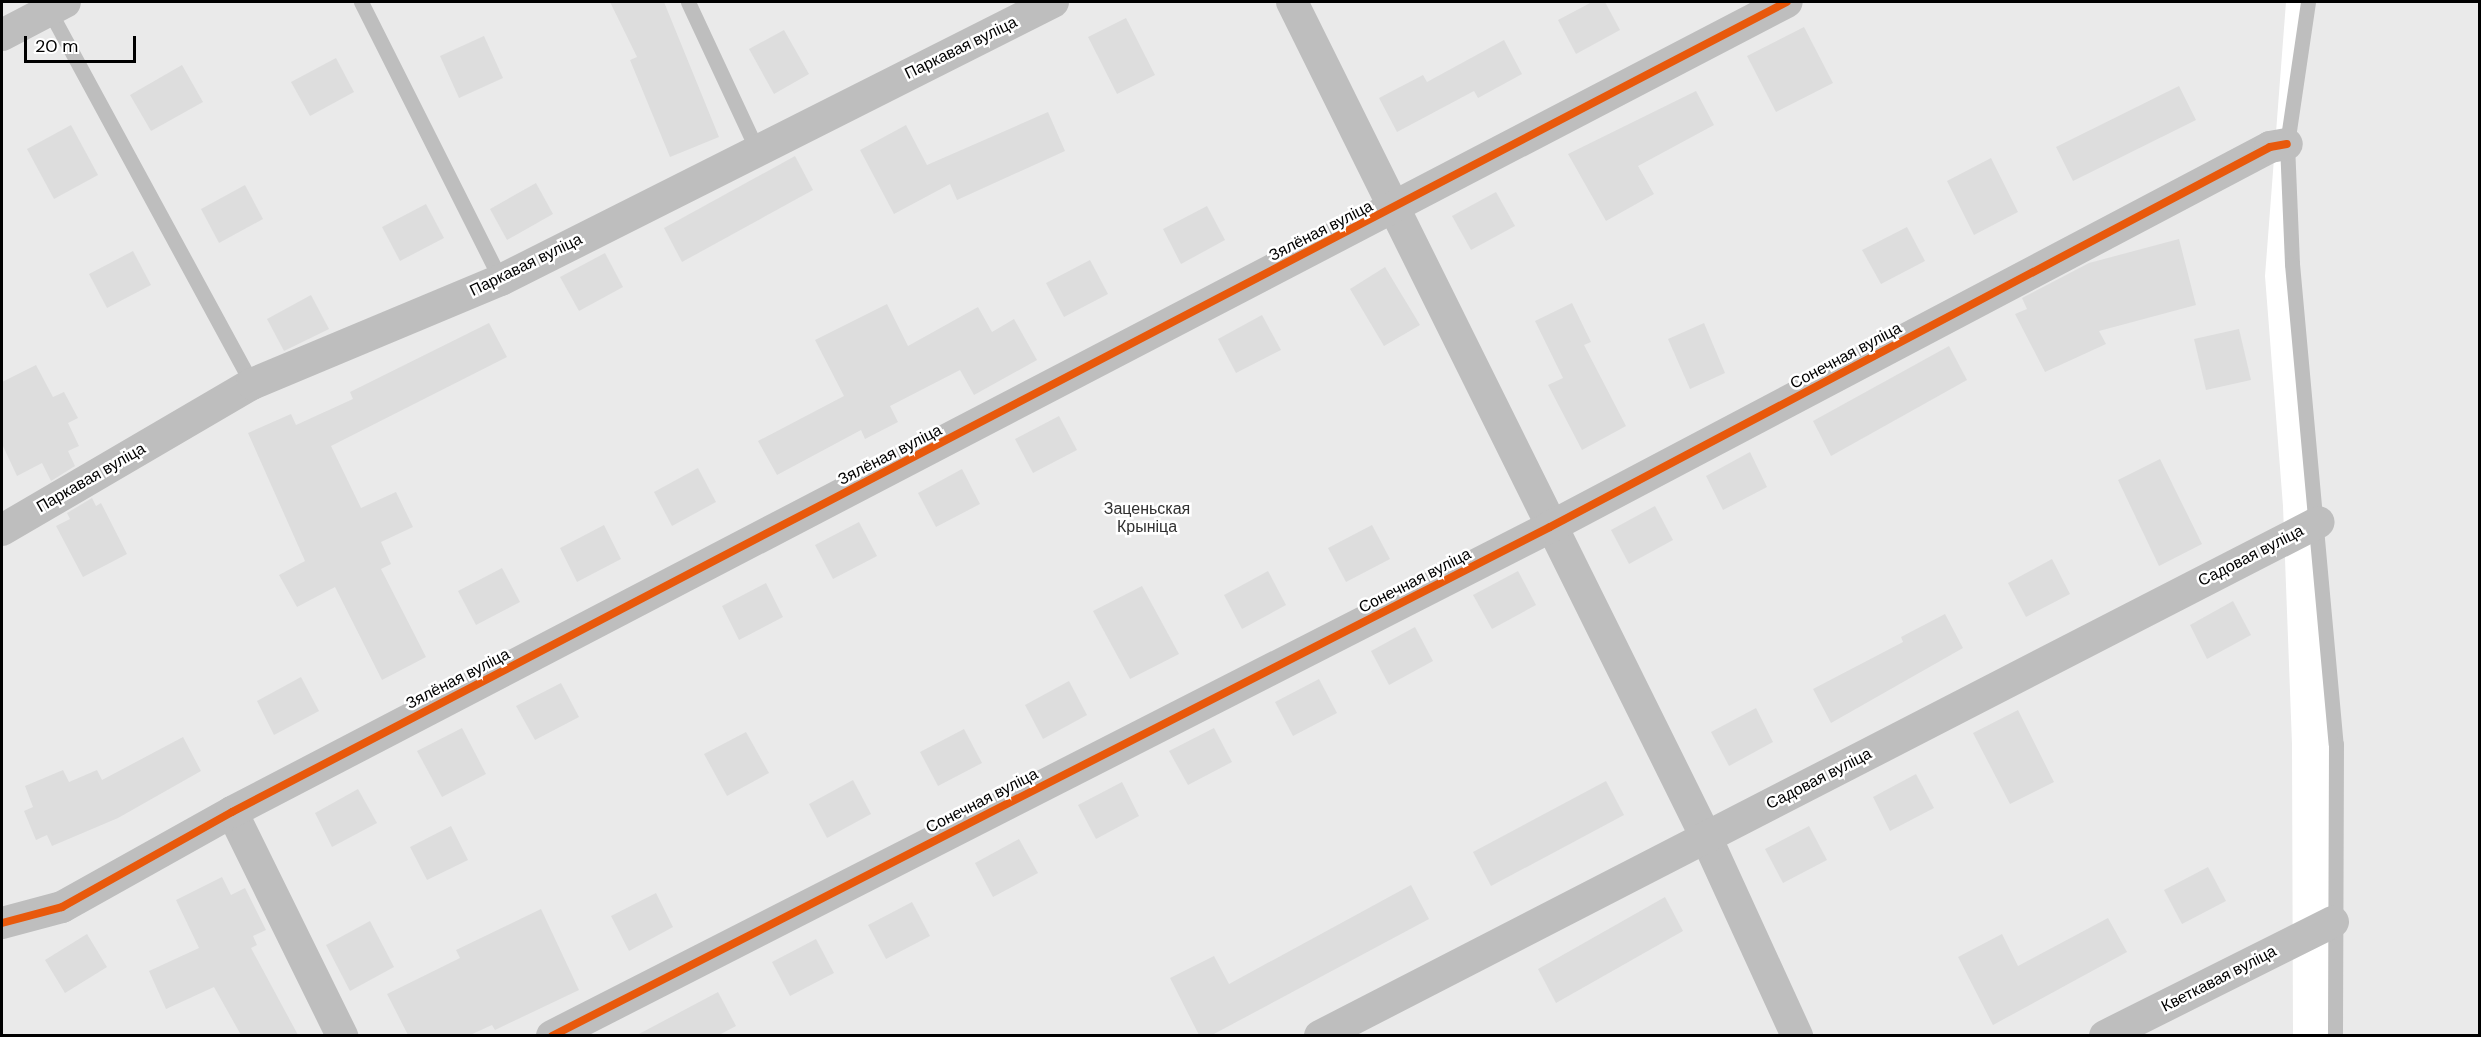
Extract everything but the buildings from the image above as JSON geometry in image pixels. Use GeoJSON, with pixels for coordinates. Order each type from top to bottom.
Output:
{"type":"FeatureCollection","features":[{"type":"Feature","properties":{"kind":"street","name":"Паркавая вуліца"},"geometry":{"type":"LineString","coordinates":[[2,530],[252,384],[501,280],[1012,12],[1053,2]]}},
{"type":"Feature","properties":{"kind":"street"},"geometry":{"type":"LineString","coordinates":[[1292,2],[1550,527],[1706,837],[1797,1035]]}},
{"type":"Feature","properties":{"kind":"street","name":"Зялёная вуліца"},"geometry":{"type":"LineString","coordinates":[[2,923],[62,908],[232,812],[1787,2]]}},
{"type":"Feature","properties":{"kind":"street"},"geometry":{"type":"LineString","coordinates":[[2,35],[57,6]]}},
{"type":"Feature","properties":{"kind":"street","name":"Сонечная вуліца"},"geometry":{"type":"LineString","coordinates":[[552,1035],[1550,527],[2270,147],[2287,144]]}},
{"type":"Feature","properties":{"kind":"street","name":"Садовая вуліца"},"geometry":{"type":"LineString","coordinates":[[1320,1035],[2319,522]]}},
{"type":"Feature","properties":{"kind":"street"},"geometry":{"type":"LineString","coordinates":[[232,812],[342,1035]]}},
{"type":"Feature","properties":{"kind":"street","name":"Кветкавая вуліца"},"geometry":{"type":"LineString","coordinates":[[2106,1035],[2333,922]]}},
{"type":"Feature","properties":{"kind":"lane"},"geometry":{"type":"LineString","coordinates":[[361,2],[501,280]]}},
{"type":"Feature","properties":{"kind":"lane"},"geometry":{"type":"LineString","coordinates":[[688,2],[756,148]]}},
{"type":"Feature","properties":{"kind":"lane"},"geometry":{"type":"LineString","coordinates":[[2307,2],[2287,144],[2292,264],[2319,522],[2336,744],[2333,922],[2335,1035]]}},
{"type":"Feature","properties":{"kind":"lane"},"geometry":{"type":"LineString","coordinates":[[57,6],[252,384]]}},
{"type":"Feature","properties":{"kind":"green space","name":"Заценьская Крыніца"},"geometry":{"type":"Polygon","coordinates":[[[2,2],[2286,2],[2265,276],[2283,506],[2292,744],[2293,1035],[2,1036],[2,2]]]}},
{"type":"Feature","properties":{"kind":"green space"},"geometry":{"type":"Polygon","coordinates":[[[2308,2],[2479,2],[2479,1035],[2343,1035],[2333,922],[2336,744],[2287,144],[2308,2]]]}},
{"type":"Feature","properties":{"kind":"cycle path"},"geometry":{"type":"LineString","coordinates":[[2,923],[62,907],[232,812],[1787,2]]}},
{"type":"Feature","properties":{"kind":"cycle path"},"geometry":{"type":"LineString","coordinates":[[552,1036],[1550,527],[2270,147],[2287,144]]}}]}
